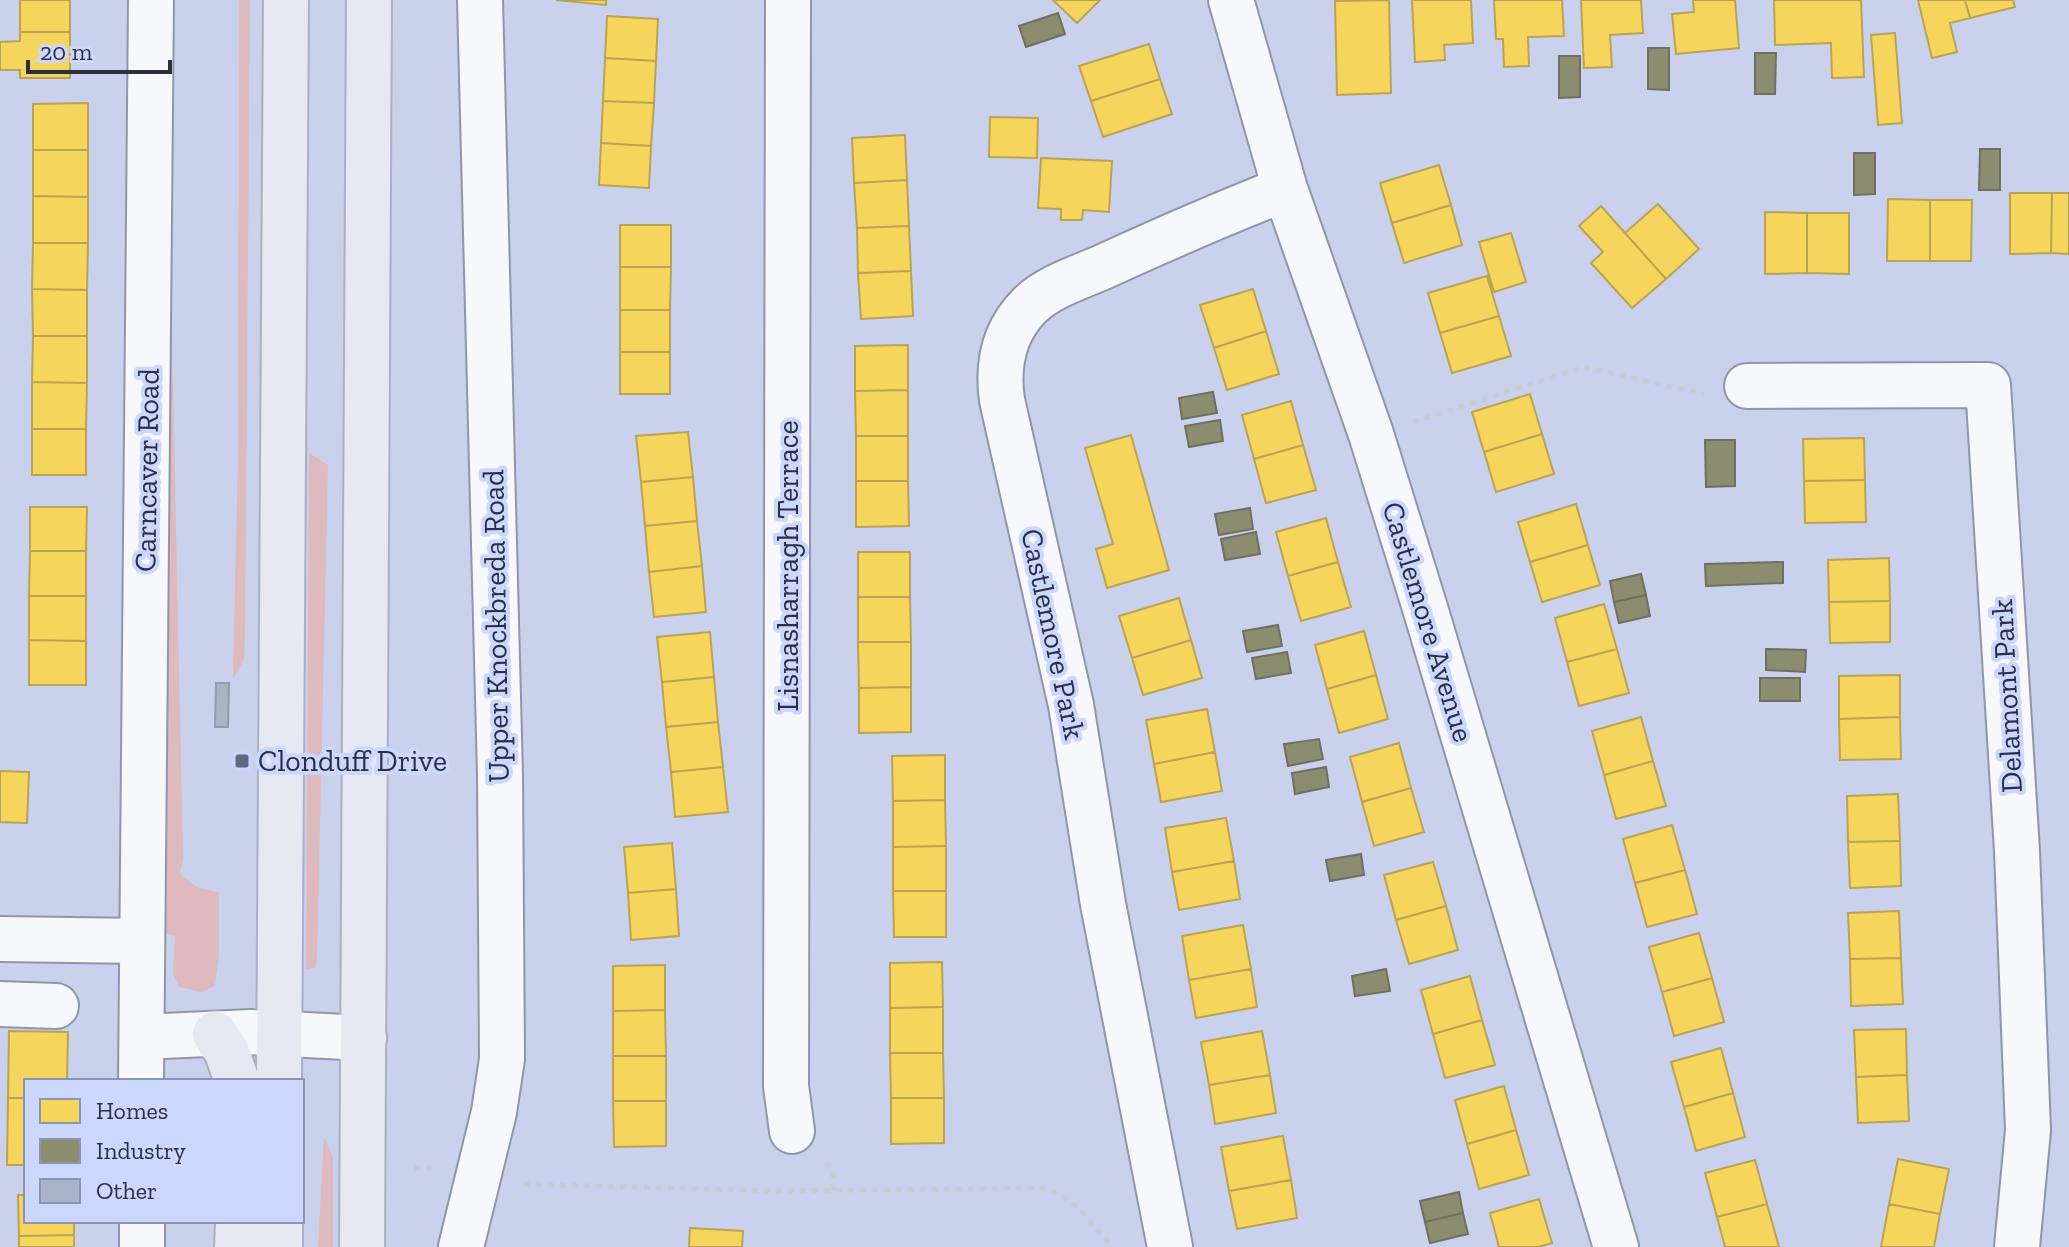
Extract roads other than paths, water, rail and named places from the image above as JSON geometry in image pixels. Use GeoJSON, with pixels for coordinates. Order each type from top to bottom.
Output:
{"type":"FeatureCollection","features":[{"type":"Feature","properties":{"kind":"highway"},"geometry":{"type":"LineString","coordinates":[[279,1079],[286,0]]}},
{"type":"Feature","properties":{"kind":"highway"},"geometry":{"type":"LineString","coordinates":[[362,1247],[369,0]]}},
{"type":"Feature","properties":{"kind":"highway"},"geometry":{"type":"LineString","coordinates":[[215,1034],[226,1050],[236,1079]]}},
{"type":"Feature","properties":{"kind":"highway"},"geometry":{"type":"LineString","coordinates":[[237,1247],[238,1223]]}},
{"type":"Feature","properties":{"kind":"highway"},"geometry":{"type":"LineString","coordinates":[[280,1223],[280,1247]]}},
{"type":"Feature","properties":{"kind":"street","name":"Carncaver Road"},"geometry":{"type":"LineString","coordinates":[[141,1079],[151,0]]}},
{"type":"Feature","properties":{"kind":"street","name":"Upper Knockbreda Road"},"geometry":{"type":"LineString","coordinates":[[461,1247],[494,1112],[502,1059],[500,775],[480,0]]}},
{"type":"Feature","properties":{"kind":"street","name":"Lisnasharragh Terrace"},"geometry":{"type":"LineString","coordinates":[[788,0],[786,1086],[792,1131]]}},
{"type":"Feature","properties":{"kind":"street","name":"Castlemore Avenue"},"geometry":{"type":"LineString","coordinates":[[1231,0],[1285,189],[1371,434],[1616,1247]]}},
{"type":"Feature","properties":{"kind":"street","name":"Castlemore Park"},"geometry":{"type":"LineString","coordinates":[[1170,1247],[1103,904],[1071,705],[998,374],[1003,349],[1014,325],[1031,305],[1048,292],[1285,189]]}},
{"type":"Feature","properties":{"kind":"street","name":"Delamont Park"},"geometry":{"type":"LineString","coordinates":[[1747,386],[1988,385],[2017,851],[2028,1130],[2017,1247]]}},
{"type":"Feature","properties":{"kind":"street"},"geometry":{"type":"LineString","coordinates":[[0,939],[141,941]]}},
{"type":"Feature","properties":{"kind":"street"},"geometry":{"type":"LineString","coordinates":[[0,1004],[56,1006]]}},
{"type":"Feature","properties":{"kind":"street"},"geometry":{"type":"LineString","coordinates":[[142,1037],[162,1034],[279,1033],[364,1038]]}},
{"type":"Feature","properties":{"kind":"street"},"geometry":{"type":"LineString","coordinates":[[142,1223],[142,1247]]}},
{"type":"Feature","properties":{"kind":"place","name":"Clonduff Drive"},"geometry":{"type":"Point","coordinates":[242,761]}}]}
